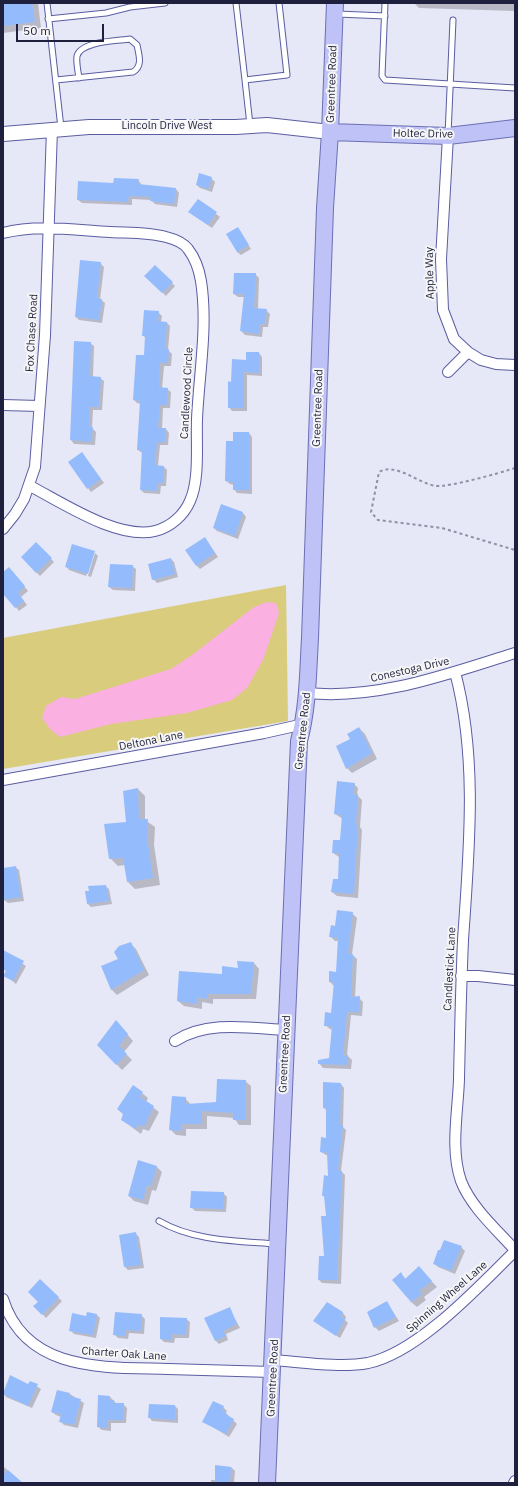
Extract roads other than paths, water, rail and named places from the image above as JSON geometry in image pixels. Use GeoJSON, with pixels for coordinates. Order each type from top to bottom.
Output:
{"type":"FeatureCollection","features":[{"type":"Feature","properties":{"kind":"main road","name":"Greentree Road"},"geometry":{"type":"LineString","coordinates":[[267,1483],[299,741],[304,724],[307,693],[325,208],[335,8]]}},
{"type":"Feature","properties":{"kind":"main road","name":"Holtec Drive"},"geometry":{"type":"LineString","coordinates":[[330,132],[448,136],[515,128]]}},
{"type":"Feature","properties":{"kind":"street","name":"Lincoln Drive West"},"geometry":{"type":"LineString","coordinates":[[3,134],[57,128],[267,125],[330,132]]}},
{"type":"Feature","properties":{"kind":"street","name":"Fox Chase Road"},"geometry":{"type":"LineString","coordinates":[[3,529],[15,514],[30,486],[35,468],[45,335],[49,229],[57,128]]}},
{"type":"Feature","properties":{"kind":"street","name":"Apple Way"},"geometry":{"type":"LineString","coordinates":[[448,136],[440,259],[443,310],[454,339],[468,352],[481,360],[496,364],[515,365]]}},
{"type":"Feature","properties":{"kind":"street","name":"Candlewood Circle"},"geometry":{"type":"LineString","coordinates":[[3,233],[20,230],[49,229],[141,233],[168,237],[179,241],[187,248],[199,269],[201,282],[203,322],[195,474],[190,500],[176,520],[156,530],[132,532],[106,524],[30,486]]}},
{"type":"Feature","properties":{"kind":"street"},"geometry":{"type":"LineString","coordinates":[[448,372],[468,352]]}},
{"type":"Feature","properties":{"kind":"street"},"geometry":{"type":"LineString","coordinates":[[3,405],[39,406]]}},
{"type":"Feature","properties":{"kind":"street","name":"Conestoga Drive"},"geometry":{"type":"LineString","coordinates":[[307,693],[326,694],[381,690],[455,672],[515,653]]}},
{"type":"Feature","properties":{"kind":"street","name":"Candlestick Lane"},"geometry":{"type":"LineString","coordinates":[[455,672],[462,698],[470,794],[467,881],[461,976],[455,1151],[462,1182],[469,1195],[515,1251]]}},
{"type":"Feature","properties":{"kind":"street","name":"Deltona Lane"},"geometry":{"type":"LineString","coordinates":[[3,780],[264,733],[304,724]]}},
{"type":"Feature","properties":{"kind":"street"},"geometry":{"type":"LineString","coordinates":[[461,976],[478,976],[515,980]]}},
{"type":"Feature","properties":{"kind":"street"},"geometry":{"type":"LineString","coordinates":[[175,1041],[184,1035],[209,1028],[286,1030]]}},
{"type":"Feature","properties":{"kind":"street","name":"Spinning Wheel Lane"},"geometry":{"type":"LineString","coordinates":[[273,1366],[352,1365],[383,1359],[414,1342],[428,1331],[473,1292],[515,1251]]}},
{"type":"Feature","properties":{"kind":"street","name":"Charter Oak Lane"},"geometry":{"type":"LineString","coordinates":[[3,1299],[12,1323],[23,1336],[45,1352],[65,1360],[113,1367],[273,1366]]}},
{"type":"Feature","properties":{"kind":"lane"},"geometry":{"type":"LineString","coordinates":[[46,3],[56,80],[57,128]]}},
{"type":"Feature","properties":{"kind":"lane"},"geometry":{"type":"LineString","coordinates":[[48,19],[106,13],[130,7],[165,3]]}},
{"type":"Feature","properties":{"kind":"lane"},"geometry":{"type":"LineString","coordinates":[[236,3],[250,126]]}},
{"type":"Feature","properties":{"kind":"lane"},"geometry":{"type":"LineString","coordinates":[[245,80],[287,75],[279,3]]}},
{"type":"Feature","properties":{"kind":"lane"},"geometry":{"type":"LineString","coordinates":[[385,3],[382,74],[384,79],[450,85],[515,88]]}},
{"type":"Feature","properties":{"kind":"lane"},"geometry":{"type":"LineString","coordinates":[[335,8],[385,16]]}},
{"type":"Feature","properties":{"kind":"lane"},"geometry":{"type":"LineString","coordinates":[[448,136],[453,20]]}},
{"type":"Feature","properties":{"kind":"lane"},"geometry":{"type":"LineString","coordinates":[[56,80],[79,78],[133,72],[138,69],[140,65],[137,45],[130,39],[86,45],[77,56],[79,78]]}},
{"type":"Feature","properties":{"kind":"lane"},"geometry":{"type":"LineString","coordinates":[[159,1221],[172,1229],[196,1235],[235,1241],[278,1244]]}}]}
